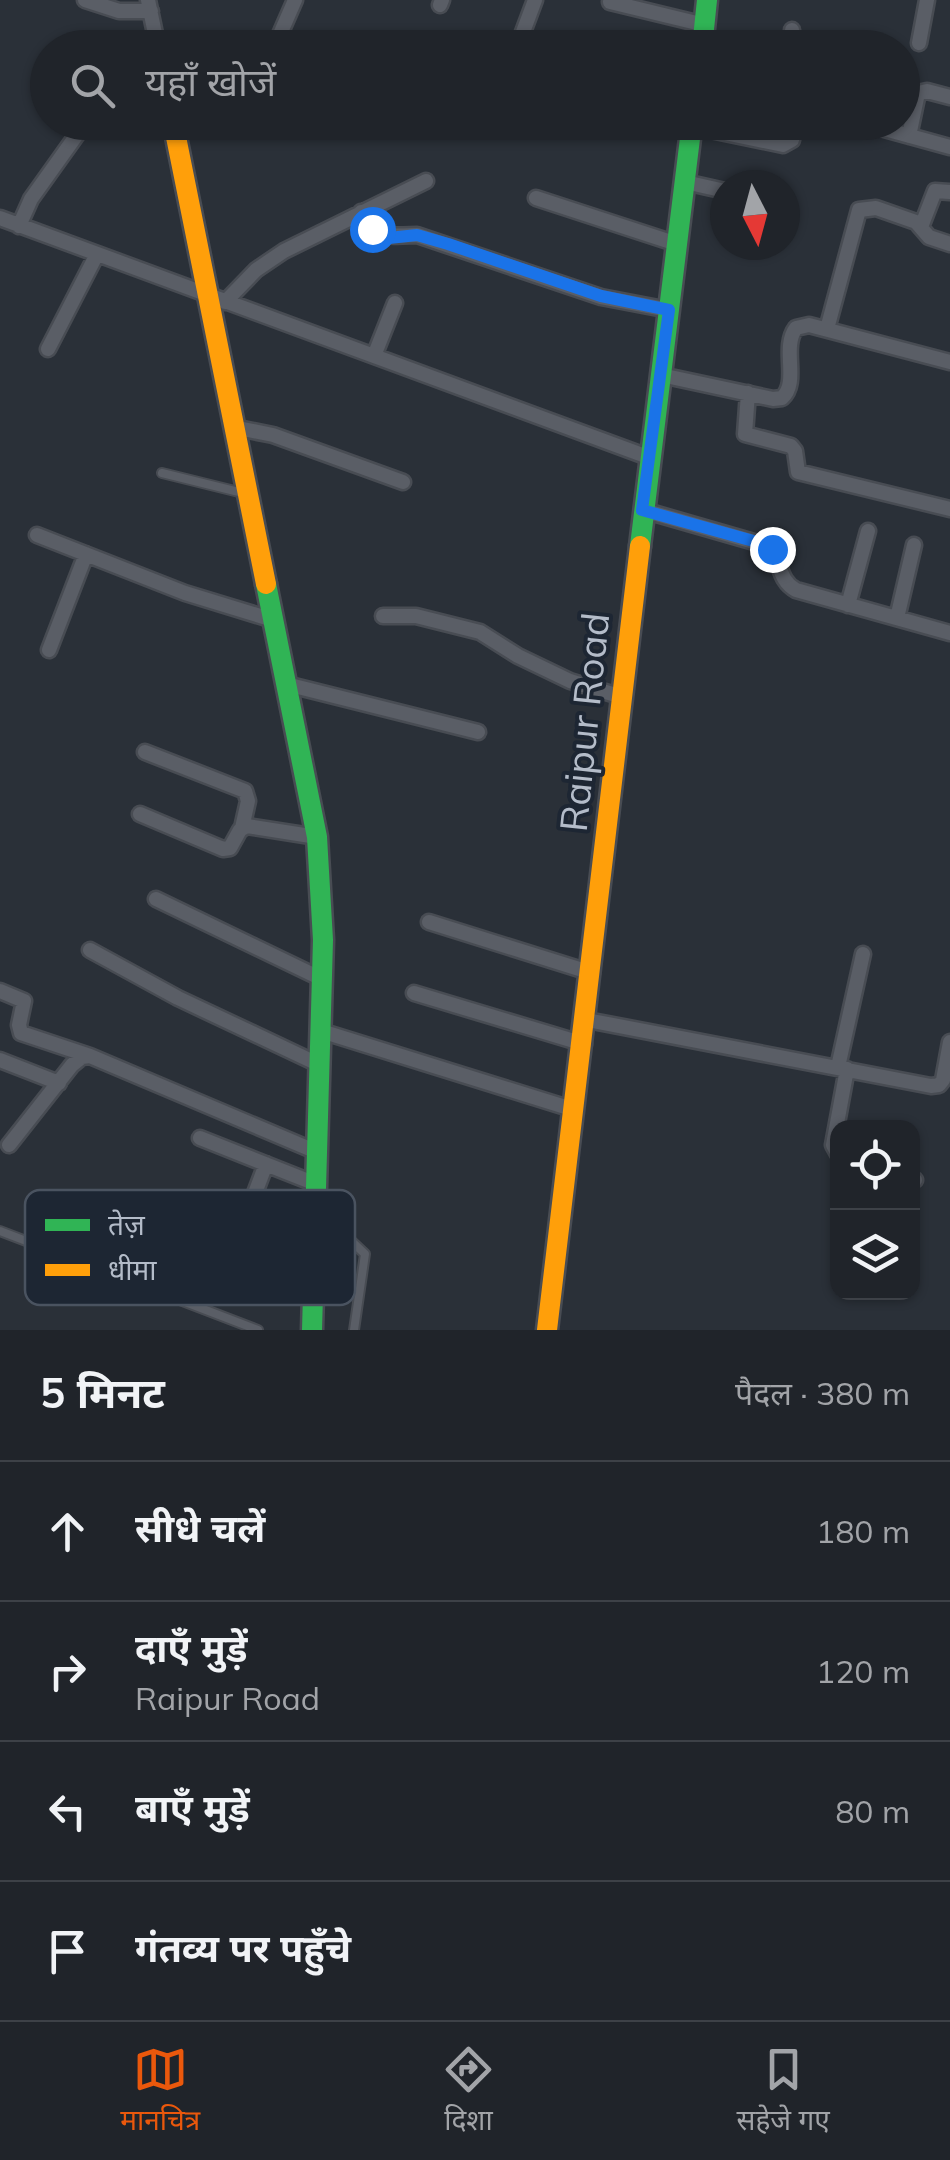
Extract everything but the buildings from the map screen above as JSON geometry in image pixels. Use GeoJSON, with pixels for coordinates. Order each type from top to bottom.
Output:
{"type":"FeatureCollection","features":[{"type":"Feature","properties":{"kind":"main road"},"geometry":{"type":"LineString","coordinates":[[704,30],[707,0]]}},
{"type":"Feature","properties":{"kind":"main road"},"geometry":{"type":"LineString","coordinates":[[177,140],[216,298],[233,427],[317,837],[323,940],[316,1190]]}},
{"type":"Feature","properties":{"kind":"main road","name":"Raipur Road"},"geometry":{"type":"LineString","coordinates":[[548,1330],[587,1020],[648,456],[690,140]]}},
{"type":"Feature","properties":{"kind":"main road"},"geometry":{"type":"LineString","coordinates":[[312,1330],[313,1305]]}},
{"type":"Feature","properties":{"kind":"street"},"geometry":{"type":"LineString","coordinates":[[85,0],[119,11],[149,6]]}},
{"type":"Feature","properties":{"kind":"street"},"geometry":{"type":"LineString","coordinates":[[282,30],[294,0]]}},
{"type":"Feature","properties":{"kind":"street"},"geometry":{"type":"LineString","coordinates":[[524,30],[535,0]]}},
{"type":"Feature","properties":{"kind":"street"},"geometry":{"type":"LineString","coordinates":[[920,37],[926,0]]}},
{"type":"Feature","properties":{"kind":"street"},"geometry":{"type":"LineString","coordinates":[[610,2],[705,24]]}},
{"type":"Feature","properties":{"kind":"street"},"geometry":{"type":"LineString","coordinates":[[920,92],[950,97]]}},
{"type":"Feature","properties":{"kind":"street"},"geometry":{"type":"LineString","coordinates":[[920,139],[950,147]]}},
{"type":"Feature","properties":{"kind":"street"},"geometry":{"type":"LineString","coordinates":[[20,226],[28,204],[73,140]]}},
{"type":"Feature","properties":{"kind":"street"},"geometry":{"type":"LineString","coordinates":[[762,140],[784,145],[792,140]]}},
{"type":"Feature","properties":{"kind":"street"},"geometry":{"type":"LineString","coordinates":[[216,298],[266,262],[426,181]]}},
{"type":"Feature","properties":{"kind":"street"},"geometry":{"type":"LineString","coordinates":[[684,182],[710,188]]}},
{"type":"Feature","properties":{"kind":"street"},"geometry":{"type":"LineString","coordinates":[[922,228],[936,191],[950,192]]}},
{"type":"Feature","properties":{"kind":"street"},"geometry":{"type":"LineString","coordinates":[[536,198],[677,244]]}},
{"type":"Feature","properties":{"kind":"street"},"geometry":{"type":"LineString","coordinates":[[827,329],[858,211],[885,210],[916,222],[929,237],[950,244]]}},
{"type":"Feature","properties":{"kind":"street"},"geometry":{"type":"LineString","coordinates":[[361,212],[372,229],[386,237],[417,235],[601,296],[669,310]]}},
{"type":"Feature","properties":{"kind":"street"},"geometry":{"type":"LineString","coordinates":[[0,218],[648,456]]}},
{"type":"Feature","properties":{"kind":"street"},"geometry":{"type":"LineString","coordinates":[[48,348],[97,254]]}},
{"type":"Feature","properties":{"kind":"street"},"geometry":{"type":"LineString","coordinates":[[374,356],[395,303]]}},
{"type":"Feature","properties":{"kind":"street"},"geometry":{"type":"LineString","coordinates":[[661,374],[773,400],[785,396],[789,389],[789,342],[793,330],[809,325],[950,362]]}},
{"type":"Feature","properties":{"kind":"street"},"geometry":{"type":"LineString","coordinates":[[748,393],[745,434],[791,446],[798,472],[950,509]]}},
{"type":"Feature","properties":{"kind":"street"},"geometry":{"type":"LineString","coordinates":[[233,427],[273,435],[403,482]]}},
{"type":"Feature","properties":{"kind":"street"},"geometry":{"type":"LineString","coordinates":[[642,510],[764,544],[775,553],[786,584],[796,590],[950,633]]}},
{"type":"Feature","properties":{"kind":"street"},"geometry":{"type":"LineString","coordinates":[[848,604],[868,531]]}},
{"type":"Feature","properties":{"kind":"street"},"geometry":{"type":"LineString","coordinates":[[38,535],[184,593],[273,620]]}},
{"type":"Feature","properties":{"kind":"street"},"geometry":{"type":"LineString","coordinates":[[897,618],[914,544]]}},
{"type":"Feature","properties":{"kind":"street"},"geometry":{"type":"LineString","coordinates":[[49,650],[86,554]]}},
{"type":"Feature","properties":{"kind":"street"},"geometry":{"type":"LineString","coordinates":[[383,616],[416,616],[480,632],[570,681],[622,697]]}},
{"type":"Feature","properties":{"kind":"street"},"geometry":{"type":"LineString","coordinates":[[286,684],[478,732]]}},
{"type":"Feature","properties":{"kind":"street"},"geometry":{"type":"LineString","coordinates":[[140,814],[223,849],[230,848],[242,828],[248,801],[245,792],[145,752]]}},
{"type":"Feature","properties":{"kind":"street"},"geometry":{"type":"LineString","coordinates":[[242,828],[252,826],[317,837]]}},
{"type":"Feature","properties":{"kind":"street"},"geometry":{"type":"LineString","coordinates":[[156,898],[322,978]]}},
{"type":"Feature","properties":{"kind":"street"},"geometry":{"type":"LineString","coordinates":[[429,922],[592,973]]}},
{"type":"Feature","properties":{"kind":"street"},"geometry":{"type":"LineString","coordinates":[[90,950],[178,998],[320,1065]]}},
{"type":"Feature","properties":{"kind":"street"},"geometry":{"type":"LineString","coordinates":[[836,1120],[862,954]]}},
{"type":"Feature","properties":{"kind":"street"},"geometry":{"type":"LineString","coordinates":[[0,992],[24,1001],[21,1033],[90,1056],[317,1152]]}},
{"type":"Feature","properties":{"kind":"street"},"geometry":{"type":"LineString","coordinates":[[414,994],[584,1044]]}},
{"type":"Feature","properties":{"kind":"street"},"geometry":{"type":"LineString","coordinates":[[587,1020],[939,1085],[950,1042]]}},
{"type":"Feature","properties":{"kind":"street"},"geometry":{"type":"LineString","coordinates":[[321,1031],[575,1110]]}},
{"type":"Feature","properties":{"kind":"street"},"geometry":{"type":"LineString","coordinates":[[10,1145],[77,1060],[90,1056]]}},
{"type":"Feature","properties":{"kind":"street"},"geometry":{"type":"LineString","coordinates":[[0,1060],[59,1083]]}},
{"type":"Feature","properties":{"kind":"street"},"geometry":{"type":"LineString","coordinates":[[200,1138],[316,1184]]}},
{"type":"Feature","properties":{"kind":"street"},"geometry":{"type":"LineString","coordinates":[[256,1190],[266,1164]]}},
{"type":"Feature","properties":{"kind":"lane"},"geometry":{"type":"LineString","coordinates":[[162,473],[247,494]]}},
{"type":"Feature","properties":{"kind":"lane"},"geometry":{"type":"LineString","coordinates":[[0,1231],[25,1241]]}},
{"type":"Feature","properties":{"kind":"lane"},"geometry":{"type":"LineString","coordinates":[[354,1330],[365,1267],[363,1249],[355,1243]]}},
{"type":"Feature","properties":{"kind":"lane"},"geometry":{"type":"LineString","coordinates":[[193,1305],[258,1330]]}},
{"type":"Feature","properties":{"kind":"traffic: fast"},"geometry":{"type":"LineString","coordinates":[[704,30],[707,0]]}},
{"type":"Feature","properties":{"kind":"traffic: fast"},"geometry":{"type":"LineString","coordinates":[[640,546],[690,140]]}},
{"type":"Feature","properties":{"kind":"traffic: fast"},"geometry":{"type":"LineString","coordinates":[[266,584],[317,837],[323,940],[316,1190]]}},
{"type":"Feature","properties":{"kind":"traffic: fast"},"geometry":{"type":"LineString","coordinates":[[312,1330],[313,1305]]}},
{"type":"Feature","properties":{"kind":"traffic: slow"},"geometry":{"type":"LineString","coordinates":[[177,140],[266,584]]}},
{"type":"Feature","properties":{"kind":"traffic: slow"},"geometry":{"type":"LineString","coordinates":[[547,1330],[640,546]]}},
{"type":"Feature","properties":{"kind":"route"},"geometry":{"type":"LineString","coordinates":[[372,229],[389,238],[417,235],[601,296],[669,310],[642,510],[772,549]]}}]}
